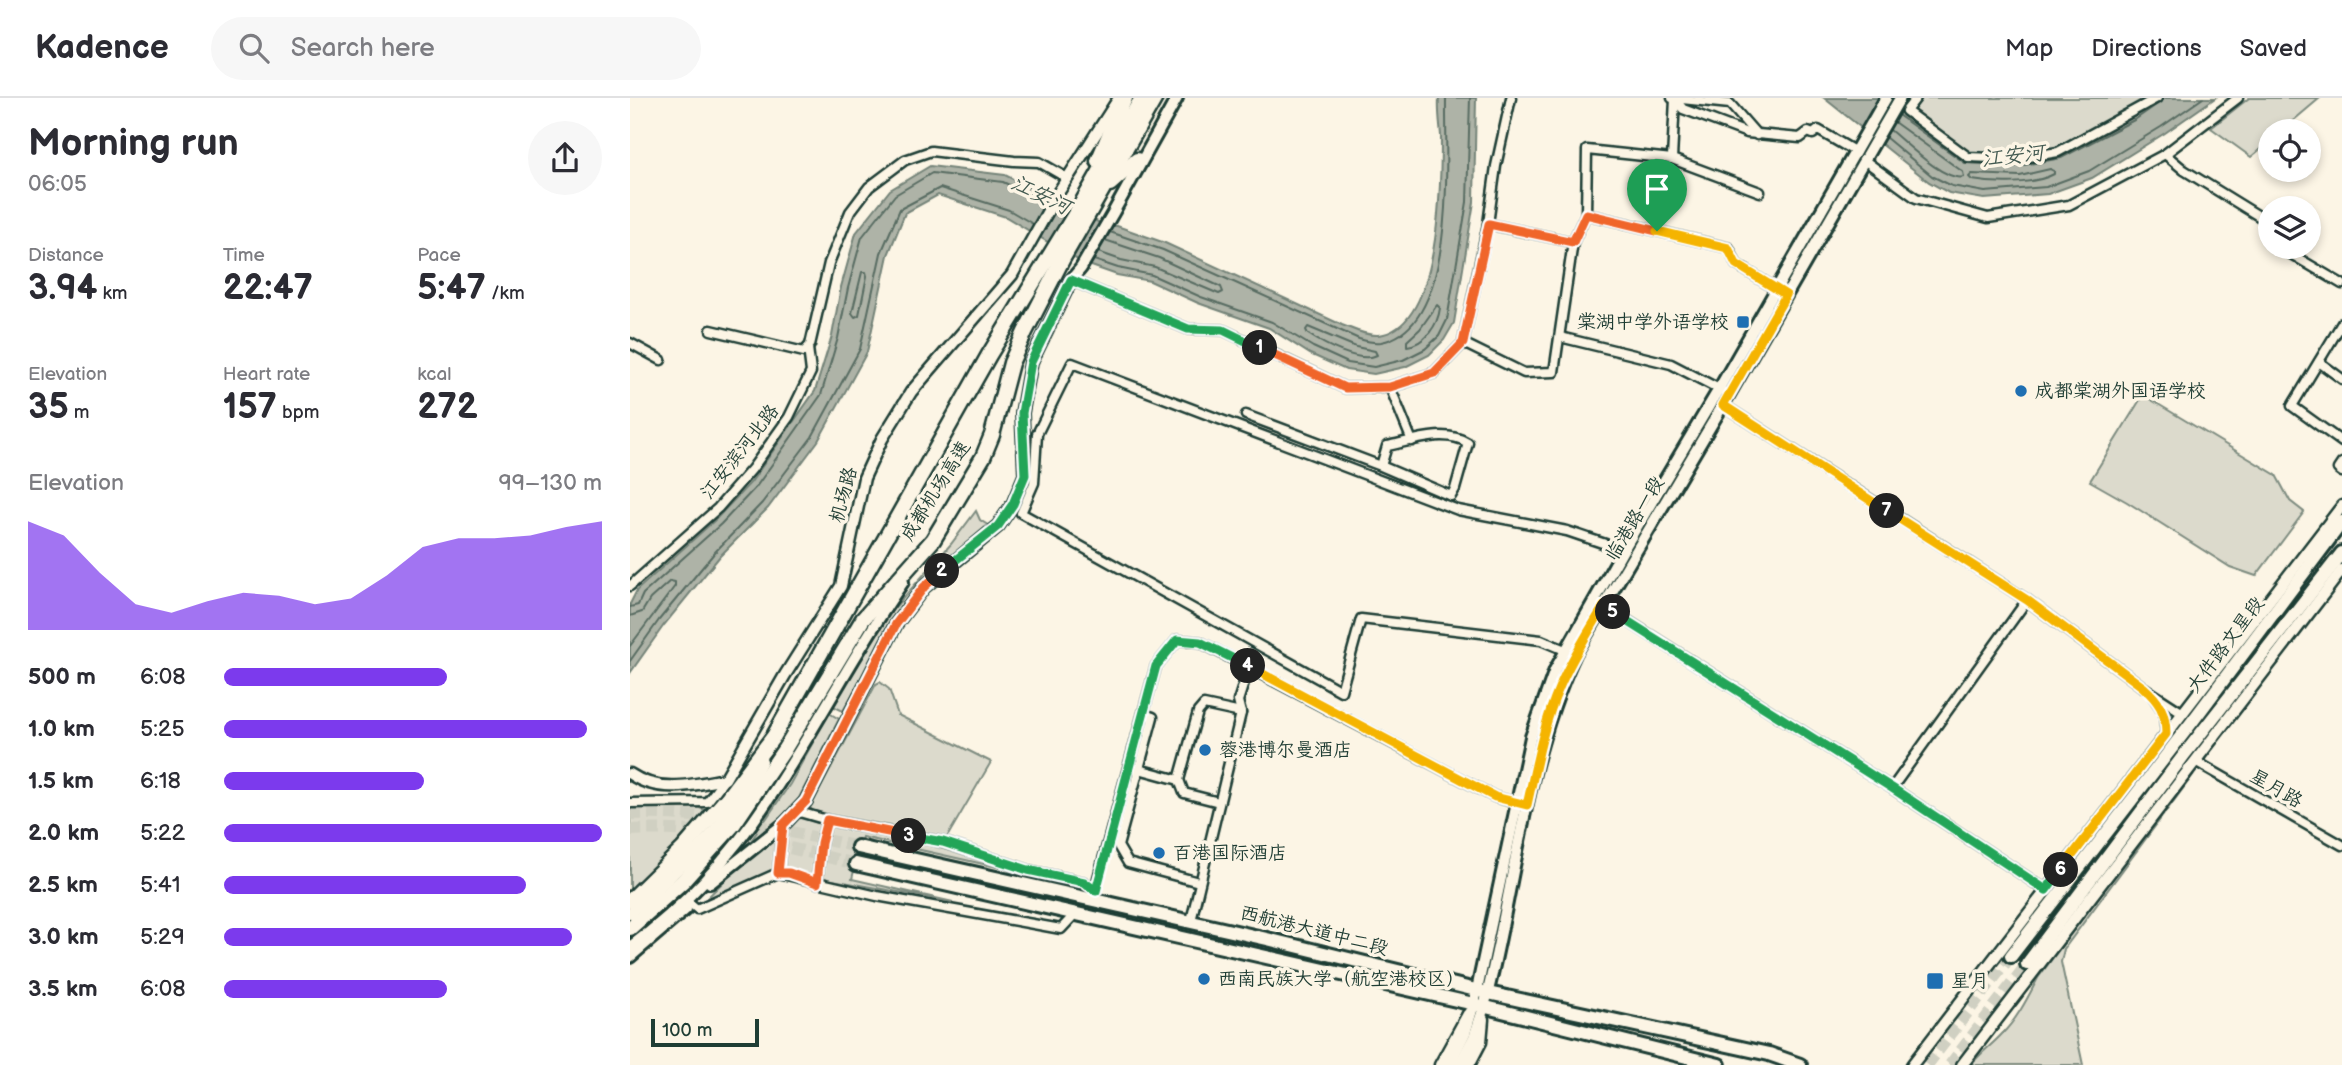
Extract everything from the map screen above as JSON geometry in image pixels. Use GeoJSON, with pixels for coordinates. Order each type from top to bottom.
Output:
{"type":"FeatureCollection","features":[{"type":"Feature","properties":{"kind":"highway"},"geometry":{"type":"LineString","coordinates":[[1094,193],[1101,152],[1125,98]]}},
{"type":"Feature","properties":{"kind":"highway","name":"成都机场高速"},"geometry":{"type":"LineString","coordinates":[[1094,193],[1142,98]]}},
{"type":"Feature","properties":{"kind":"highway","name":"成都机场高速"},"geometry":{"type":"LineString","coordinates":[[630,901],[689,843],[774,736],[989,355],[1058,254],[1155,98]]}},
{"type":"Feature","properties":{"kind":"highway"},"geometry":{"type":"LineString","coordinates":[[1094,193],[1137,160]]}},
{"type":"Feature","properties":{"kind":"highway","name":"成都机场高速"},"geometry":{"type":"LineString","coordinates":[[630,928],[683,881],[722,840],[784,750],[863,619],[933,540],[983,457],[992,435],[1011,363],[1058,254]]}},
{"type":"Feature","properties":{"kind":"main road"},"geometry":{"type":"LineString","coordinates":[[1126,191],[1137,160],[1166,109],[1176,98]]}},
{"type":"Feature","properties":{"kind":"main road"},"geometry":{"type":"LineString","coordinates":[[710,883],[783,825],[806,801],[896,624],[907,608],[924,587],[998,526],[1013,504],[1025,475],[1022,413],[1031,362],[1071,280],[1126,191],[1176,98]]}},
{"type":"Feature","properties":{"kind":"main road","name":"临港路一段"},"geometry":{"type":"LineString","coordinates":[[1868,142],[1886,98]]}},
{"type":"Feature","properties":{"kind":"main road","name":"临港路一段"},"geometry":{"type":"LineString","coordinates":[[1521,804],[1558,690],[1623,550],[1724,392],[1868,142],[1900,99]]}},
{"type":"Feature","properties":{"kind":"main road","name":"临港路一段"},"geometry":{"type":"LineString","coordinates":[[1479,1005],[1538,715],[1565,650],[1599,603],[1723,405],[1724,392]]}},
{"type":"Feature","properties":{"kind":"main road","name":"大件路文星段"},"geometry":{"type":"LineString","coordinates":[[2011,957],[2342,522]]}},
{"type":"Feature","properties":{"kind":"main road"},"geometry":{"type":"LineString","coordinates":[[630,957],[691,904],[727,862],[785,774],[881,612],[933,540]]}},
{"type":"Feature","properties":{"kind":"main road","name":"大件路文星段"},"geometry":{"type":"LineString","coordinates":[[2027,964],[2184,755],[2342,553]]}},
{"type":"Feature","properties":{"kind":"main road"},"geometry":{"type":"LineString","coordinates":[[630,914],[693,853],[734,804],[759,767],[774,736]]}},
{"type":"Feature","properties":{"kind":"main road"},"geometry":{"type":"LineString","coordinates":[[630,947],[685,901],[756,817]]}},
{"type":"Feature","properties":{"kind":"main road","name":"西航港大道中二段"},"geometry":{"type":"LineString","coordinates":[[858,847],[1094,895],[1482,992],[1769,1054],[1800,1065]]}},
{"type":"Feature","properties":{"kind":"main road"},"geometry":{"type":"LineString","coordinates":[[856,864],[1479,1005],[1719,1065]]}},
{"type":"Feature","properties":{"kind":"main road"},"geometry":{"type":"LineString","coordinates":[[1448,1065],[1479,1005]]}},
{"type":"Feature","properties":{"kind":"main road"},"geometry":{"type":"LineString","coordinates":[[1459,1065],[1474,1037],[1479,1005]]}},
{"type":"Feature","properties":{"kind":"street"},"geometry":{"type":"LineString","coordinates":[[1068,178],[1119,98]]}},
{"type":"Feature","properties":{"kind":"street"},"geometry":{"type":"LineString","coordinates":[[1071,280],[1188,329],[1223,330],[1345,388],[1390,387],[1434,373],[1463,343],[1489,224],[1496,166],[1511,98]]}},
{"type":"Feature","properties":{"kind":"street"},"geometry":{"type":"LineString","coordinates":[[1673,98],[1682,109],[1747,133],[1800,138],[1808,132],[1813,134],[1818,130],[1860,156],[1916,198],[1989,218],[2069,205],[2165,154],[2238,98]]}},
{"type":"Feature","properties":{"kind":"street"},"geometry":{"type":"LineString","coordinates":[[1673,98],[1730,104],[1757,135]]}},
{"type":"Feature","properties":{"kind":"street"},"geometry":{"type":"LineString","coordinates":[[1672,159],[1673,98]]}},
{"type":"Feature","properties":{"kind":"street"},"geometry":{"type":"LineString","coordinates":[[1916,98],[1906,111],[1968,157],[2007,159],[2058,152],[2157,98]]}},
{"type":"Feature","properties":{"kind":"street"},"geometry":{"type":"LineString","coordinates":[[1463,343],[1524,373],[1554,372],[1573,242],[1586,214],[1587,150],[1672,159],[1759,192]]}},
{"type":"Feature","properties":{"kind":"street","name":"江安滨河北路"},"geometry":{"type":"LineString","coordinates":[[630,586],[718,508],[752,469],[789,418],[811,372],[808,348],[829,263],[850,212],[869,187],[905,160],[931,151],[1013,162],[1039,162],[1068,178]]}},
{"type":"Feature","properties":{"kind":"street"},"geometry":{"type":"LineString","coordinates":[[2165,154],[2185,170],[2258,216]]}},
{"type":"Feature","properties":{"kind":"street","name":"机场路"},"geometry":{"type":"LineString","coordinates":[[630,803],[707,802],[725,779],[785,675],[841,586],[864,478],[882,439],[911,392],[1012,275],[1068,178]]}},
{"type":"Feature","properties":{"kind":"street"},"geometry":{"type":"LineString","coordinates":[[1586,214],[1728,248],[1736,264],[1781,292]]}},
{"type":"Feature","properties":{"kind":"street"},"geometry":{"type":"LineString","coordinates":[[1489,224],[1573,242]]}},
{"type":"Feature","properties":{"kind":"street"},"geometry":{"type":"LineString","coordinates":[[2299,259],[2342,284]]}},
{"type":"Feature","properties":{"kind":"street"},"geometry":{"type":"LineString","coordinates":[[2342,323],[2292,407],[2342,442]]}},
{"type":"Feature","properties":{"kind":"street"},"geometry":{"type":"LineString","coordinates":[[711,330],[804,352],[808,348]]}},
{"type":"Feature","properties":{"kind":"street"},"geometry":{"type":"LineString","coordinates":[[1560,337],[1671,364],[1724,392]]}},
{"type":"Feature","properties":{"kind":"street"},"geometry":{"type":"LineString","coordinates":[[630,344],[661,360]]}},
{"type":"Feature","properties":{"kind":"street"},"geometry":{"type":"LineString","coordinates":[[2319,362],[2342,379]]}},
{"type":"Feature","properties":{"kind":"street"},"geometry":{"type":"LineString","coordinates":[[1565,650],[1541,640],[1361,619],[1340,691],[1021,513],[1034,483],[1037,434],[1072,363],[1458,510],[1567,531],[1623,550]]}},
{"type":"Feature","properties":{"kind":"street"},"geometry":{"type":"LineString","coordinates":[[1390,387],[1412,441]]}},
{"type":"Feature","properties":{"kind":"street"},"geometry":{"type":"LineString","coordinates":[[1723,405],[2027,600],[2143,687],[2183,713]]}},
{"type":"Feature","properties":{"kind":"street"},"geometry":{"type":"LineString","coordinates":[[1246,415],[1381,466],[1451,496],[1468,443],[1459,438],[1436,436],[1387,446],[1381,466]]}},
{"type":"Feature","properties":{"kind":"street"},"geometry":{"type":"LineString","coordinates":[[2342,463],[2338,469],[2342,472]]}},
{"type":"Feature","properties":{"kind":"street"},"geometry":{"type":"LineString","coordinates":[[1912,1065],[2342,506]]}},
{"type":"Feature","properties":{"kind":"street"},"geometry":{"type":"LineString","coordinates":[[1962,1065],[2342,570]]}},
{"type":"Feature","properties":{"kind":"street"},"geometry":{"type":"LineString","coordinates":[[1892,788],[2027,600]]}},
{"type":"Feature","properties":{"kind":"street"},"geometry":{"type":"LineString","coordinates":[[1599,603],[1892,788],[2046,890]]}},
{"type":"Feature","properties":{"kind":"street"},"geometry":{"type":"LineString","coordinates":[[1094,895],[1156,666],[1177,640],[1200,642],[1495,797],[1521,804]]}},
{"type":"Feature","properties":{"kind":"street"},"geometry":{"type":"LineString","coordinates":[[1191,921],[1241,713],[1238,701],[1249,667]]}},
{"type":"Feature","properties":{"kind":"street"},"geometry":{"type":"LineString","coordinates":[[2143,687],[2158,701],[2164,712],[2166,734]]}},
{"type":"Feature","properties":{"kind":"street"},"geometry":{"type":"LineString","coordinates":[[1219,802],[1184,793],[1179,780],[1198,712],[1204,705],[1241,713]]}},
{"type":"Feature","properties":{"kind":"street"},"geometry":{"type":"LineString","coordinates":[[1143,714],[1153,717],[1118,846],[1128,863],[1199,883]]}},
{"type":"Feature","properties":{"kind":"street","name":"星月路"},"geometry":{"type":"LineString","coordinates":[[2195,761],[2342,845]]}},
{"type":"Feature","properties":{"kind":"street"},"geometry":{"type":"LineString","coordinates":[[1128,766],[1179,780]]}},
{"type":"Feature","properties":{"kind":"street"},"geometry":{"type":"LineString","coordinates":[[630,774],[642,783],[659,788],[725,779]]}},
{"type":"Feature","properties":{"kind":"street"},"geometry":{"type":"LineString","coordinates":[[796,811],[827,820],[943,842],[1028,870],[1084,882],[1094,895]]}},
{"type":"Feature","properties":{"kind":"street"},"geometry":{"type":"LineString","coordinates":[[817,883],[821,843],[827,820]]}},
{"type":"Feature","properties":{"kind":"street"},"geometry":{"type":"LineString","coordinates":[[778,873],[783,825]]}},
{"type":"Feature","properties":{"kind":"street"},"geometry":{"type":"LineString","coordinates":[[691,904],[698,909],[778,873],[789,873],[817,883],[877,896],[1061,929],[1076,913]]}},
{"type":"Feature","properties":{"kind":"street"},"geometry":{"type":"LineString","coordinates":[[1440,1065],[1479,1005]]}},
{"type":"Feature","properties":{"kind":"street"},"geometry":{"type":"LineString","coordinates":[[1469,1065],[1480,1042],[1479,1005]]}},
{"type":"Feature","properties":{"kind":"shaded area"},"geometry":{"type":"Polygon","coordinates":[[[1913,98],[2158,98],[2058,152],[2017,159],[1968,157],[1906,111],[1913,98]]]}},
{"type":"Feature","properties":{"kind":"shaded area"},"geometry":{"type":"Polygon","coordinates":[[[2249,98],[2320,98],[2295,119],[2258,119],[2258,151],[2251,157],[2211,128],[2249,98]]]}},
{"type":"Feature","properties":{"kind":"shaded area"},"geometry":{"type":"Polygon","coordinates":[[[2143,395],[2276,475],[2290,501],[2304,512],[2256,576],[2230,567],[2090,481],[2143,395]]]}},
{"type":"Feature","properties":{"kind":"shaded area"},"geometry":{"type":"Polygon","coordinates":[[[976,511],[980,520],[991,527],[921,587],[898,611],[843,711],[833,706],[887,616],[951,544],[976,511]]]}},
{"type":"Feature","properties":{"kind":"shaded area"},"geometry":{"type":"Polygon","coordinates":[[[880,682],[889,689],[898,715],[991,762],[946,839],[816,813],[810,808],[876,684],[880,682]]]}},
{"type":"Feature","properties":{"kind":"shaded area"},"geometry":{"type":"Polygon","coordinates":[[[829,713],[839,719],[796,804],[746,848],[790,784],[829,713]]]}},
{"type":"Feature","properties":{"kind":"shaded area"},"geometry":{"type":"Polygon","coordinates":[[[2189,774],[2193,775],[2064,949],[2061,962],[2083,1065],[1971,1065],[2013,1021],[2038,978],[2189,774]]]}},
{"type":"Feature","properties":{"kind":"shaded area"},"geometry":{"type":"Polygon","coordinates":[[[698,807],[706,811],[630,893],[630,808],[698,807]]]}},
{"type":"Feature","properties":{"kind":"shaded area"},"geometry":{"type":"Polygon","coordinates":[[[801,817],[821,824],[816,873],[808,876],[786,869],[782,860],[782,845],[786,832],[801,817]]]}},
{"type":"Feature","properties":{"kind":"shaded area"},"geometry":{"type":"Polygon","coordinates":[[[829,825],[877,831],[1087,889],[1085,891],[1044,884],[1006,869],[862,837],[852,879],[953,902],[827,879],[820,876],[820,861],[829,825]]]}},
{"type":"Feature","properties":{"kind":"shaded area"},"geometry":{"type":"Polygon","coordinates":[[[776,836],[777,864],[773,870],[746,886],[705,900],[739,866],[776,836]]]}},
{"type":"Feature","properties":{"kind":"water","name":"江安河"},"geometry":{"type":"Polygon","coordinates":[[[1439,98],[1476,98],[1474,202],[1454,323],[1444,340],[1429,355],[1405,367],[1374,374],[1346,370],[1310,354],[1269,328],[1198,303],[1150,281],[1117,275],[1083,263],[1006,217],[938,195],[905,213],[888,255],[867,352],[818,441],[768,508],[720,556],[664,625],[630,673],[630,604],[637,590],[716,519],[751,482],[815,391],[832,336],[841,287],[856,233],[890,190],[930,166],[1005,175],[1102,224],[1117,226],[1165,243],[1342,325],[1378,335],[1399,327],[1414,308],[1426,282],[1438,218],[1441,136],[1439,98]]]}},
{"type":"Feature","properties":{"kind":"water"},"geometry":{"type":"Polygon","coordinates":[[[1824,98],[1888,98],[1968,157],[1987,159],[2058,152],[2158,98],[2215,98],[2092,178],[2048,194],[1984,199],[1949,193],[1929,182],[1824,98]]]}},
{"type":"Feature","properties":{"kind":"tunnel"},"geometry":{"type":"LineString","coordinates":[[630,814],[716,819],[773,828],[858,847]]}},
{"type":"Feature","properties":{"kind":"tunnel"},"geometry":{"type":"LineString","coordinates":[[630,830],[689,831],[744,838],[856,864]]}},
{"type":"Feature","properties":{"kind":"tunnel"},"geometry":{"type":"LineString","coordinates":[[1927,1065],[2011,956]]}},
{"type":"Feature","properties":{"kind":"tunnel"},"geometry":{"type":"LineString","coordinates":[[1950,1065],[2027,964]]}},
{"type":"Feature","properties":{"kind":"place","name":"棠湖中学外语学校"},"geometry":{"type":"Point","coordinates":[1743,322]}},
{"type":"Feature","properties":{"kind":"place","name":"成都棠湖外国语学校"},"geometry":{"type":"Point","coordinates":[2021,391]}},
{"type":"Feature","properties":{"kind":"place","name":"蓉港博尔曼酒店"},"geometry":{"type":"Point","coordinates":[1205,750]}},
{"type":"Feature","properties":{"kind":"place","name":"百港国际酒店"},"geometry":{"type":"Point","coordinates":[1159,853]}},
{"type":"Feature","properties":{"kind":"place","name":"西南民族大学（航空港校区）"},"geometry":{"type":"Point","coordinates":[1204,979]}},
{"type":"Feature","properties":{"kind":"place","name":"星月"},"geometry":{"type":"Point","coordinates":[1935,981]}},
{"type":"Feature","properties":{"kind":"route"},"geometry":{"type":"LineString","coordinates":[[1586,214],[1657,231],[1728,248],[1736,264],[1786,295],[1723,405],[2027,600],[2158,701],[2164,712],[2166,734],[2046,890],[1892,788],[1604,606],[1575,654],[1558,690],[1544,733],[1527,805],[1495,797],[1200,642],[1177,640],[1156,666],[1096,891],[1084,882],[1028,870],[943,842],[827,820],[821,843],[817,883],[789,873],[778,873],[783,825],[806,801],[896,624],[924,587],[998,526],[1013,504],[1025,475],[1022,413],[1031,362],[1071,280],[1188,329],[1223,330],[1345,388],[1390,387],[1434,373],[1463,343],[1489,224],[1573,242],[1586,214]]}}]}
